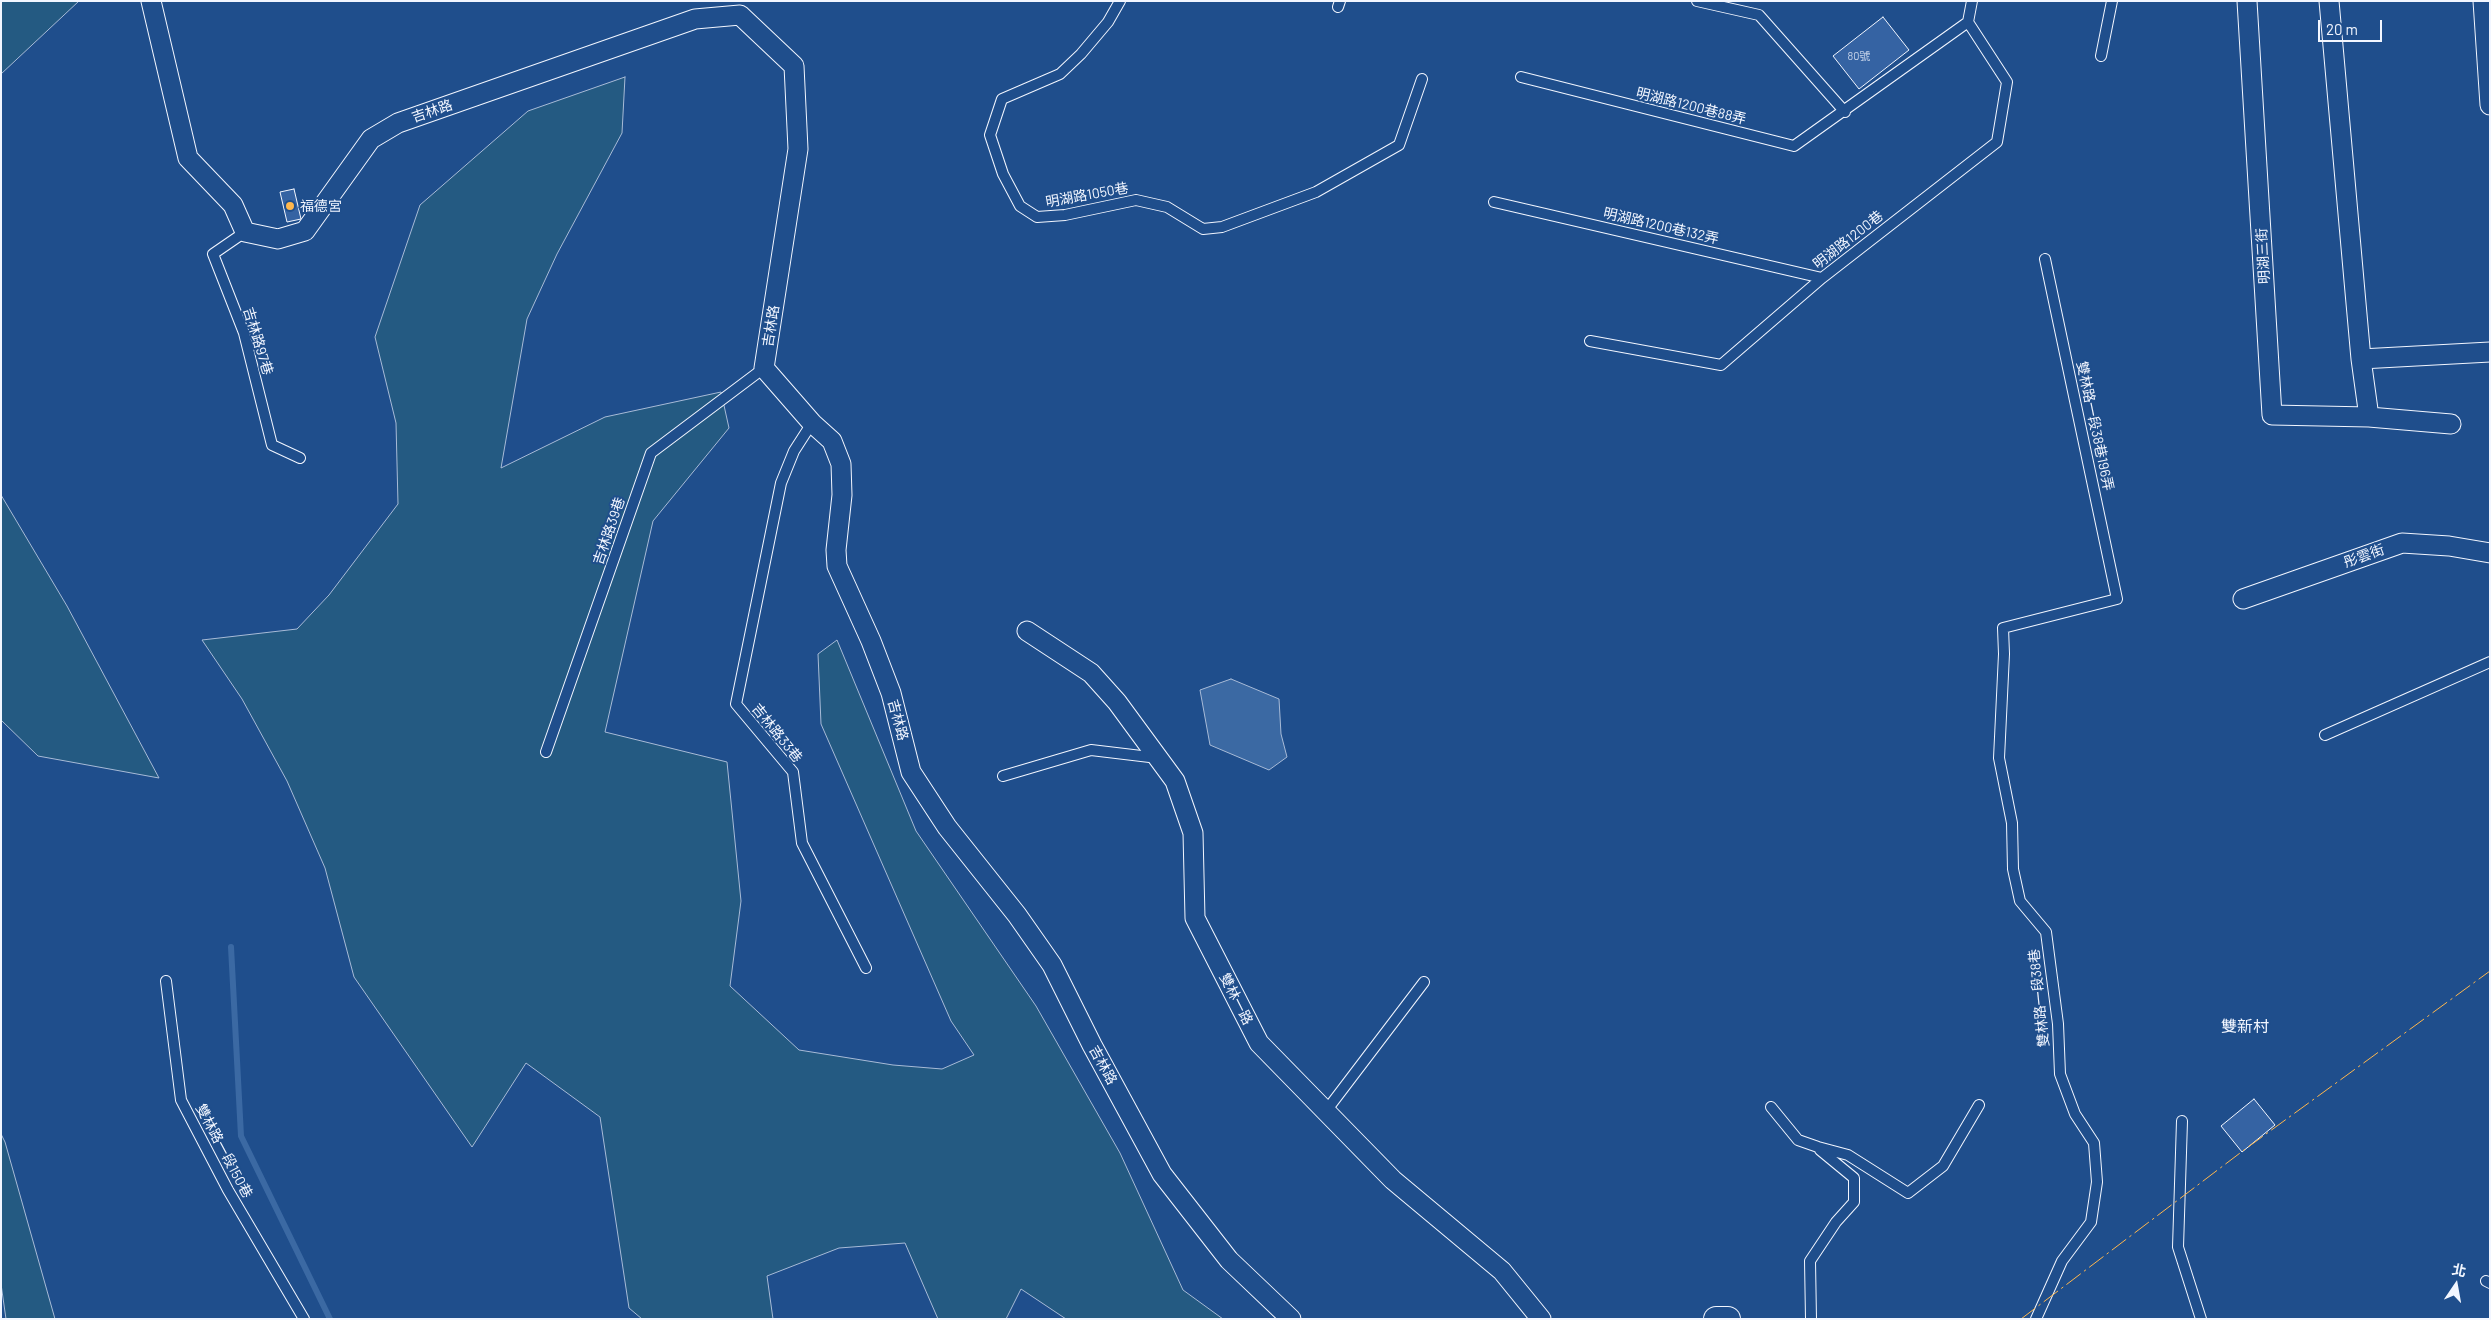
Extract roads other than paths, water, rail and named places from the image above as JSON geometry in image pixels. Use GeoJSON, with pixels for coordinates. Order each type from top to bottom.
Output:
{"type":"FeatureCollection","features":[{"type":"Feature","properties":{"kind":"street"},"geometry":{"type":"LineString","coordinates":[[151,1],[188,158],[233,206],[245,232]]}},
{"type":"Feature","properties":{"kind":"street","name":"明湖三街"},"geometry":{"type":"LineString","coordinates":[[2247,1],[2272,415],[2369,418],[2451,424]]}},
{"type":"Feature","properties":{"kind":"street"},"geometry":{"type":"LineString","coordinates":[[2329,1],[2361,359],[2369,418]]}},
{"type":"Feature","properties":{"kind":"street"},"geometry":{"type":"LineString","coordinates":[[2483,1],[2490,105]]}},
{"type":"Feature","properties":{"kind":"street","name":"吉林路"},"geometry":{"type":"LineString","coordinates":[[245,232],[278,240],[305,231],[371,139],[398,123],[695,19],[740,15],[794,66],[798,149],[764,368],[812,423],[832,441],[841,464],[842,495],[836,550],[837,566],[871,641],[891,693],[911,772],[947,827],[1017,915],[1052,965],[1162,1174],[1229,1260],[1291,1319]]}},
{"type":"Feature","properties":{"kind":"street"},"geometry":{"type":"LineString","coordinates":[[2361,359],[2490,352]]}},
{"type":"Feature","properties":{"kind":"street","name":"彤雲街"},"geometry":{"type":"LineString","coordinates":[[2243,599],[2402,542],[2449,546],[2490,553]]}},
{"type":"Feature","properties":{"kind":"street","name":"雙林一路"},"geometry":{"type":"LineString","coordinates":[[1027,630],[1091,673],[1117,702],[1175,781],[1193,833],[1195,918],[1259,1044],[1393,1180],[1502,1271],[1541,1319]]}},
{"type":"Feature","properties":{"kind":"street"},"geometry":{"type":"LineString","coordinates":[[1716,1319],[1728,1319]]}},
{"type":"Feature","properties":{"kind":"lane","name":"明湖路1050巷"},"geometry":{"type":"LineString","coordinates":[[1120,1],[1108,22],[1081,54],[1060,74],[1002,99],[990,135],[1003,174],[1020,206],[1037,217],[1065,215],[1136,200],[1167,207],[1203,229],[1222,227],[1316,192],[1399,145],[1422,79]]}},
{"type":"Feature","properties":{"kind":"lane"},"geometry":{"type":"LineString","coordinates":[[1697,1],[1760,15],[1845,112],[1968,22],[1972,1]]}},
{"type":"Feature","properties":{"kind":"lane"},"geometry":{"type":"LineString","coordinates":[[2101,56],[2112,1]]}},
{"type":"Feature","properties":{"kind":"lane","name":"明湖路1200巷"},"geometry":{"type":"LineString","coordinates":[[1590,342],[1721,365],[1822,278],[1997,142],[2007,82],[1968,22]]}},
{"type":"Feature","properties":{"kind":"lane","name":"明湖路1200巷88弄"},"geometry":{"type":"LineString","coordinates":[[1521,77],[1794,146],[1845,112]]}},
{"type":"Feature","properties":{"kind":"lane","name":"明湖路1200巷132弄"},"geometry":{"type":"LineString","coordinates":[[1494,202],[1822,278]]}},
{"type":"Feature","properties":{"kind":"lane","name":"吉林路97巷"},"geometry":{"type":"LineString","coordinates":[[245,232],[213,254],[244,333],[272,445],[300,458]]}},
{"type":"Feature","properties":{"kind":"lane","name":"雙林路一段38巷196弄"},"geometry":{"type":"LineString","coordinates":[[2046,259],[2117,599]]}},
{"type":"Feature","properties":{"kind":"lane","name":"吉林路39巷"},"geometry":{"type":"LineString","coordinates":[[546,752],[651,452],[764,368]]}},
{"type":"Feature","properties":{"kind":"lane","name":"吉林路33巷"},"geometry":{"type":"LineString","coordinates":[[812,423],[794,451],[781,483],[736,704],[793,772],[802,843],[866,968]]}},
{"type":"Feature","properties":{"kind":"lane","name":"雙林路一段38巷"},"geometry":{"type":"LineString","coordinates":[[2036,1319],[2062,1261],[2090,1222],[2097,1182],[2094,1143],[2075,1114],[2060,1074],[2055,998],[2046,932],[2020,901],[2013,869],[2012,823],[1999,758],[2004,654],[2003,628],[2117,599]]}},
{"type":"Feature","properties":{"kind":"lane"},"geometry":{"type":"LineString","coordinates":[[2325,735],[2490,662]]}},
{"type":"Feature","properties":{"kind":"lane"},"geometry":{"type":"LineString","coordinates":[[1003,776],[1091,750],[1159,758]]}},
{"type":"Feature","properties":{"kind":"lane","name":"雙林路一段150巷"},"geometry":{"type":"LineString","coordinates":[[166,982],[181,1100],[228,1190],[304,1319]]}},
{"type":"Feature","properties":{"kind":"lane"},"geometry":{"type":"LineString","coordinates":[[1326,1111],[1424,982]]}},
{"type":"Feature","properties":{"kind":"lane"},"geometry":{"type":"LineString","coordinates":[[1771,1107],[1798,1140],[1848,1155],[1908,1193],[1943,1166],[1979,1105]]}},
{"type":"Feature","properties":{"kind":"lane"},"geometry":{"type":"LineString","coordinates":[[2182,1121],[2178,1247],[2201,1319]]}},
{"type":"Feature","properties":{"kind":"lane"},"geometry":{"type":"LineString","coordinates":[[1811,1319],[1810,1261],[1836,1222],[1854,1202],[1854,1178],[1818,1147]]}},
{"type":"Feature","properties":{"kind":"waterway"},"geometry":{"type":"LineString","coordinates":[[231,947],[241,1136],[330,1319]]}},
{"type":"Feature","properties":{"kind":"place","name":"福德宮"},"geometry":{"type":"Point","coordinates":[290,206]}},
{"type":"Feature","properties":{"kind":"district","name":"雙新村"},"geometry":{"type":"Point","coordinates":[2245,1027]}}]}
